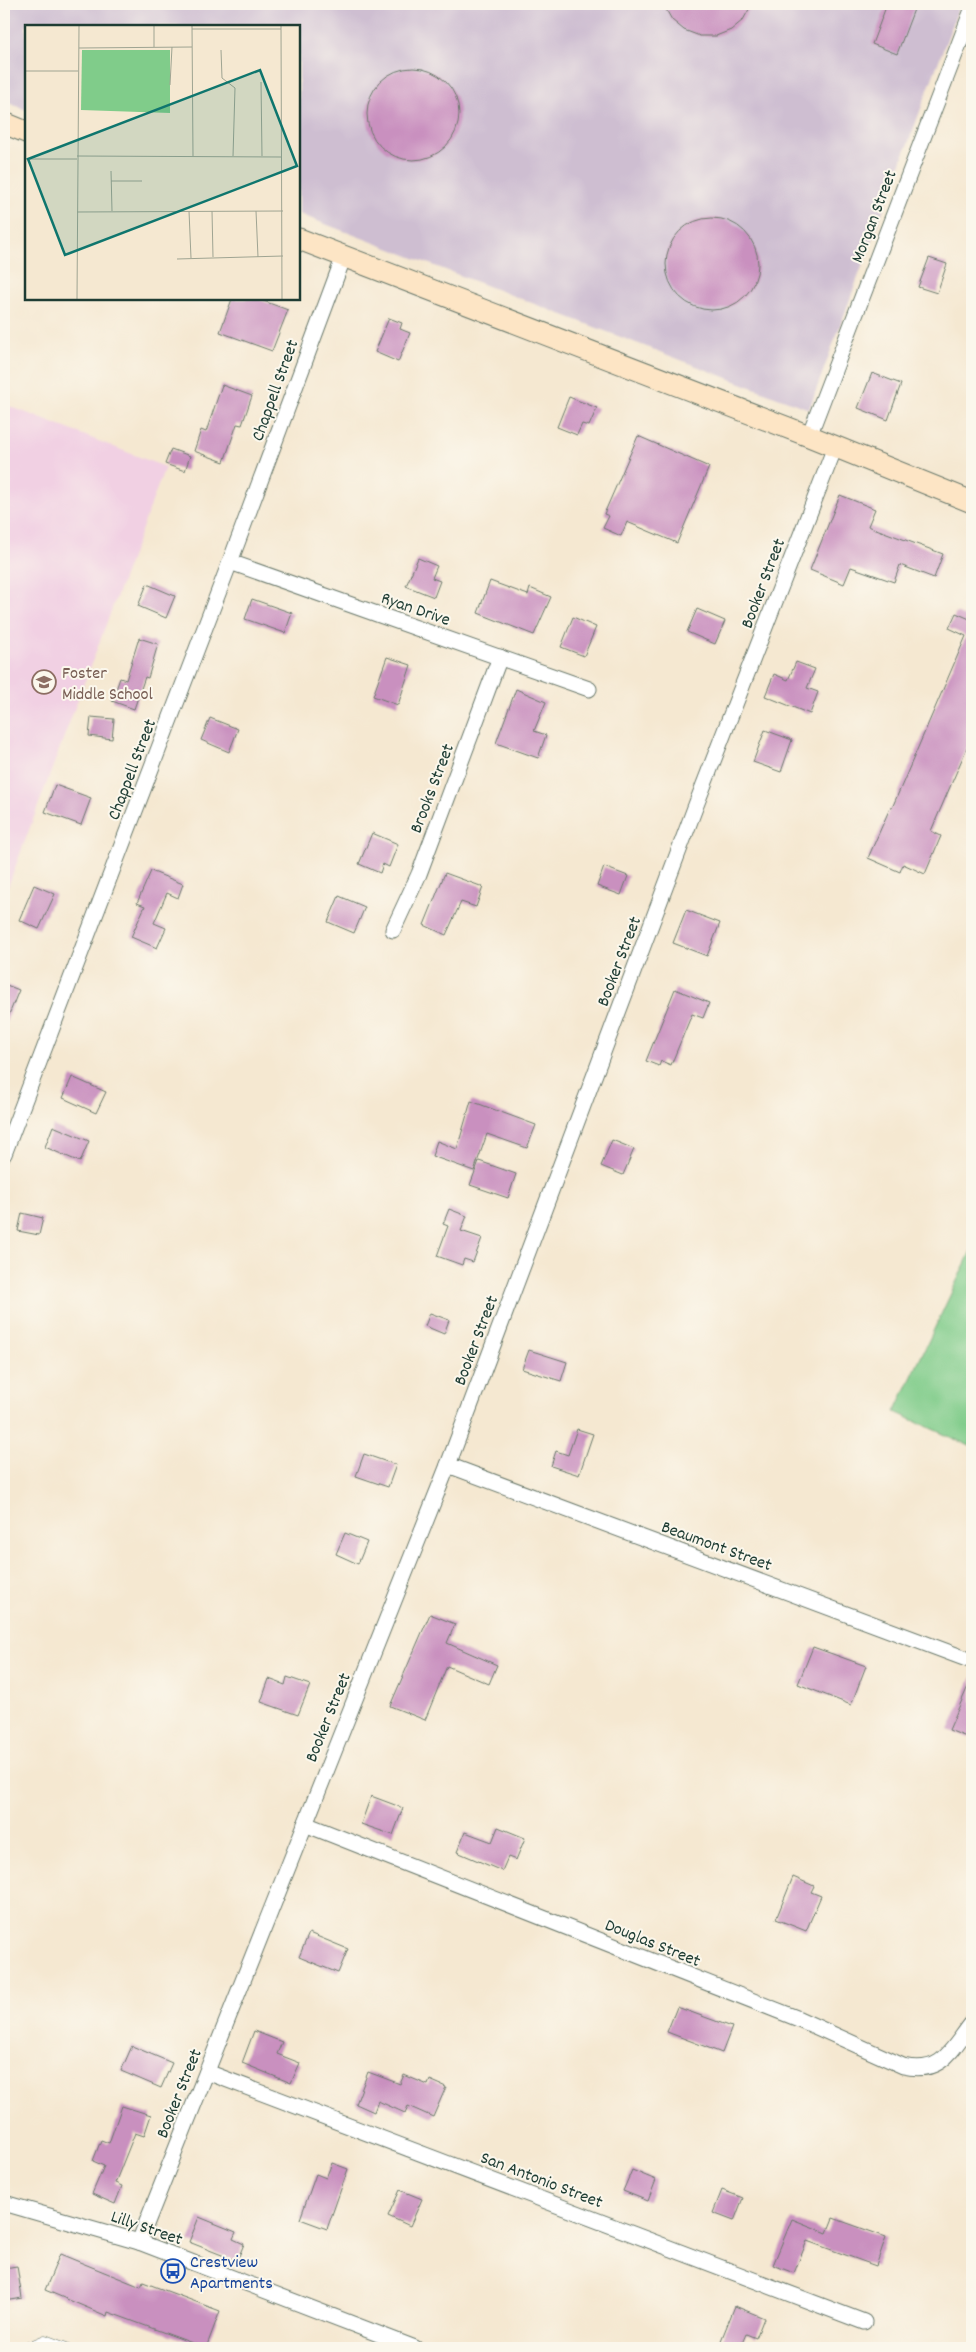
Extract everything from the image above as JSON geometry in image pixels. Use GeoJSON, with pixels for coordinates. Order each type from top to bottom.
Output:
{"type":"FeatureCollection","features":[{"type":"Feature","properties":{"kind":"street","name":"Morgan Street"},"geometry":{"type":"LineString","coordinates":[[809,436],[972,10]]}},
{"type":"Feature","properties":{"kind":"street"},"geometry":{"type":"LineString","coordinates":[[4,124],[25,132]]}},
{"type":"Feature","properties":{"kind":"street"},"geometry":{"type":"LineString","coordinates":[[300,239],[809,436],[972,502]]}},
{"type":"Feature","properties":{"kind":"street","name":"Chappell Street"},"geometry":{"type":"LineString","coordinates":[[4,1154],[230,562],[344,256]]}},
{"type":"Feature","properties":{"kind":"street","name":"Booker Street"},"geometry":{"type":"LineString","coordinates":[[138,2242],[448,1465],[696,805],[835,447]]}},
{"type":"Feature","properties":{"kind":"street","name":"Ryan Drive"},"geometry":{"type":"LineString","coordinates":[[230,562],[589,689]]}},
{"type":"Feature","properties":{"kind":"street","name":"Brooks Street"},"geometry":{"type":"LineString","coordinates":[[393,930],[419,874],[500,658]]}},
{"type":"Feature","properties":{"kind":"street","name":"Beaumont Street"},"geometry":{"type":"LineString","coordinates":[[448,1465],[972,1661]]}},
{"type":"Feature","properties":{"kind":"street","name":"Douglas Street"},"geometry":{"type":"LineString","coordinates":[[305,1824],[799,2019],[903,2066],[918,2069],[930,2068],[946,2056],[972,2023]]}},
{"type":"Feature","properties":{"kind":"street","name":"San Antonio Street"},"geometry":{"type":"LineString","coordinates":[[207,2072],[864,2322]]}},
{"type":"Feature","properties":{"kind":"street","name":"Lilly Street"},"geometry":{"type":"LineString","coordinates":[[4,2203],[138,2242],[415,2348]]}},
{"type":"Feature","properties":{"kind":"lane"},"geometry":{"type":"LineString","coordinates":[[24,2348],[45,2339],[69,2348]]}},
{"type":"Feature","properties":{"kind":"shaded area"},"geometry":{"type":"Polygon","coordinates":[[[4,4],[960,4],[809,409],[300,214],[300,25],[25,25],[25,110],[4,101],[4,4]]]}},
{"type":"Feature","properties":{"kind":"shaded area","name":"Foster Middle School"},"geometry":{"type":"Polygon","coordinates":[[[4,404],[165,467],[4,897],[4,404]]]}},
{"type":"Feature","properties":{"kind":"green space"},"geometry":{"type":"Polygon","coordinates":[[[972,1249],[972,1447],[895,1412],[972,1249]]]}},
{"type":"Feature","properties":{"kind":"building"},"geometry":{"type":"Polygon","coordinates":[[[663,4],[752,4],[743,20],[731,30],[716,36],[700,36],[684,30],[672,20],[663,4]]]}},
{"type":"Feature","properties":{"kind":"building"},"geometry":{"type":"Polygon","coordinates":[[[887,4],[916,4],[897,54],[872,44],[887,4]]]}},
{"type":"Feature","properties":{"kind":"building"},"geometry":{"type":"Polygon","coordinates":[[[413,68],[431,72],[445,82],[455,96],[459,114],[455,132],[445,146],[431,156],[413,160],[395,156],[381,146],[371,132],[367,114],[371,96],[381,82],[395,72],[413,68]]]}},
{"type":"Feature","properties":{"kind":"building"},"geometry":{"type":"Polygon","coordinates":[[[712,218],[730,222],[744,232],[754,246],[758,264],[754,282],[744,296],[730,306],[712,310],[694,306],[680,296],[670,282],[666,264],[670,246],[680,232],[694,222],[712,218]]]}},
{"type":"Feature","properties":{"kind":"building"},"geometry":{"type":"Polygon","coordinates":[[[929,258],[947,264],[937,293],[918,287],[929,258]]]}},
{"type":"Feature","properties":{"kind":"building"},"geometry":{"type":"Polygon","coordinates":[[[232,300],[261,300],[288,310],[272,351],[220,332],[232,300]]]}},
{"type":"Feature","properties":{"kind":"building"},"geometry":{"type":"Polygon","coordinates":[[[389,318],[402,323],[400,329],[410,333],[398,362],[375,352],[389,318]]]}},
{"type":"Feature","properties":{"kind":"building"},"geometry":{"type":"Polygon","coordinates":[[[872,373],[901,384],[888,420],[858,408],[872,373]]]}},
{"type":"Feature","properties":{"kind":"building"},"geometry":{"type":"Polygon","coordinates":[[[222,385],[252,396],[242,425],[237,424],[224,462],[194,451],[201,430],[206,432],[222,385]]]}},
{"type":"Feature","properties":{"kind":"building"},"geometry":{"type":"Polygon","coordinates":[[[569,397],[597,408],[589,426],[582,424],[577,435],[557,427],[569,397]]]}},
{"type":"Feature","properties":{"kind":"building"},"geometry":{"type":"Polygon","coordinates":[[[638,436],[709,467],[677,543],[627,522],[621,536],[603,528],[609,516],[604,514],[638,436]]]}},
{"type":"Feature","properties":{"kind":"building"},"geometry":{"type":"Polygon","coordinates":[[[171,449],[190,456],[185,471],[165,464],[171,449]]]}},
{"type":"Feature","properties":{"kind":"building"},"geometry":{"type":"Polygon","coordinates":[[[840,495],[875,509],[868,526],[943,554],[934,578],[900,565],[894,582],[851,567],[844,584],[810,570],[840,495]]]}},
{"type":"Feature","properties":{"kind":"building"},"geometry":{"type":"Polygon","coordinates":[[[418,558],[437,566],[432,578],[440,581],[434,597],[406,586],[418,558]]]}},
{"type":"Feature","properties":{"kind":"building"},"geometry":{"type":"Polygon","coordinates":[[[490,581],[528,595],[530,588],[551,597],[534,635],[478,613],[490,581]]]}},
{"type":"Feature","properties":{"kind":"building"},"geometry":{"type":"Polygon","coordinates":[[[147,584],[175,596],[166,618],[138,606],[147,584]]]}},
{"type":"Feature","properties":{"kind":"building"},"geometry":{"type":"Polygon","coordinates":[[[252,599],[292,613],[285,633],[245,619],[252,599]]]}},
{"type":"Feature","properties":{"kind":"building"},"geometry":{"type":"Polygon","coordinates":[[[697,609],[725,621],[715,644],[687,632],[697,609]]]}},
{"type":"Feature","properties":{"kind":"building"},"geometry":{"type":"Polygon","coordinates":[[[956,613],[972,620],[972,736],[931,831],[941,836],[925,874],[903,864],[900,872],[868,858],[890,808],[892,808],[966,636],[949,628],[956,613]]]}},
{"type":"Feature","properties":{"kind":"building"},"geometry":{"type":"Polygon","coordinates":[[[573,617],[596,627],[584,656],[561,647],[573,617]]]}},
{"type":"Feature","properties":{"kind":"building"},"geometry":{"type":"Polygon","coordinates":[[[139,638],[158,644],[148,678],[145,677],[134,709],[112,701],[120,678],[126,680],[139,638]]]}},
{"type":"Feature","properties":{"kind":"building"},"geometry":{"type":"Polygon","coordinates":[[[387,657],[411,665],[398,705],[373,696],[387,657]]]}},
{"type":"Feature","properties":{"kind":"building"},"geometry":{"type":"Polygon","coordinates":[[[796,662],[815,669],[807,688],[818,692],[810,714],[765,696],[774,674],[788,680],[796,662]]]}},
{"type":"Feature","properties":{"kind":"building"},"geometry":{"type":"Polygon","coordinates":[[[516,689],[546,702],[534,731],[546,735],[538,758],[496,743],[516,689]]]}},
{"type":"Feature","properties":{"kind":"building"},"geometry":{"type":"Polygon","coordinates":[[[91,717],[114,719],[112,739],[89,736],[91,717]]]}},
{"type":"Feature","properties":{"kind":"building"},"geometry":{"type":"Polygon","coordinates":[[[210,718],[238,729],[229,752],[201,740],[210,718]]]}},
{"type":"Feature","properties":{"kind":"building"},"geometry":{"type":"Polygon","coordinates":[[[765,730],[792,740],[781,772],[753,762],[765,730]]]}},
{"type":"Feature","properties":{"kind":"building"},"geometry":{"type":"Polygon","coordinates":[[[55,785],[91,798],[81,825],[45,812],[55,785]]]}},
{"type":"Feature","properties":{"kind":"building"},"geometry":{"type":"Polygon","coordinates":[[[372,833],[398,844],[389,867],[383,864],[380,873],[359,864],[372,833]]]}},
{"type":"Feature","properties":{"kind":"building"},"geometry":{"type":"Polygon","coordinates":[[[604,867],[628,876],[621,895],[597,886],[604,867]]]}},
{"type":"Feature","properties":{"kind":"building"},"geometry":{"type":"Polygon","coordinates":[[[151,871],[183,884],[178,898],[167,893],[154,923],[166,928],[157,948],[131,937],[145,906],[137,903],[151,871]]]}},
{"type":"Feature","properties":{"kind":"building"},"geometry":{"type":"Polygon","coordinates":[[[445,873],[483,887],[476,907],[461,902],[446,935],[424,925],[445,873]]]}},
{"type":"Feature","properties":{"kind":"building"},"geometry":{"type":"Polygon","coordinates":[[[34,885],[55,894],[39,929],[19,920],[34,885]]]}},
{"type":"Feature","properties":{"kind":"building"},"geometry":{"type":"Polygon","coordinates":[[[339,896],[365,907],[354,933],[328,922],[339,896]]]}},
{"type":"Feature","properties":{"kind":"building"},"geometry":{"type":"Polygon","coordinates":[[[686,910],[720,923],[707,956],[673,943],[686,910]]]}},
{"type":"Feature","properties":{"kind":"building"},"geometry":{"type":"Polygon","coordinates":[[[4,984],[19,990],[4,1027],[4,984]]]}},
{"type":"Feature","properties":{"kind":"building"},"geometry":{"type":"Polygon","coordinates":[[[675,989],[709,1003],[703,1018],[692,1014],[671,1065],[661,1061],[659,1066],[646,1061],[675,989]]]}},
{"type":"Feature","properties":{"kind":"building"},"geometry":{"type":"Polygon","coordinates":[[[72,1077],[106,1092],[96,1113],[63,1098],[72,1077]]]}},
{"type":"Feature","properties":{"kind":"building"},"geometry":{"type":"Polygon","coordinates":[[[471,1101],[536,1125],[527,1148],[487,1134],[474,1171],[432,1156],[437,1141],[457,1149],[471,1101]]]}},
{"type":"Feature","properties":{"kind":"building"},"geometry":{"type":"Polygon","coordinates":[[[53,1126],[89,1141],[80,1162],[45,1147],[53,1126]]]}},
{"type":"Feature","properties":{"kind":"building"},"geometry":{"type":"Polygon","coordinates":[[[612,1140],[634,1149],[623,1175],[601,1166],[612,1140]]]}},
{"type":"Feature","properties":{"kind":"building"},"geometry":{"type":"Polygon","coordinates":[[[479,1161],[516,1174],[508,1198],[470,1185],[479,1161]]]}},
{"type":"Feature","properties":{"kind":"building"},"geometry":{"type":"Polygon","coordinates":[[[449,1209],[467,1216],[461,1231],[482,1238],[473,1262],[464,1259],[462,1265],[437,1256],[448,1226],[443,1224],[449,1209]]]}},
{"type":"Feature","properties":{"kind":"building"},"geometry":{"type":"Polygon","coordinates":[[[22,1213],[43,1218],[39,1235],[18,1231],[22,1213]]]}},
{"type":"Feature","properties":{"kind":"building"},"geometry":{"type":"Polygon","coordinates":[[[430,1313],[449,1320],[444,1334],[425,1326],[430,1313]]]}},
{"type":"Feature","properties":{"kind":"building"},"geometry":{"type":"Polygon","coordinates":[[[529,1350],[567,1362],[561,1381],[522,1369],[529,1350]]]}},
{"type":"Feature","properties":{"kind":"building"},"geometry":{"type":"Polygon","coordinates":[[[577,1429],[593,1434],[579,1475],[551,1466],[556,1451],[568,1455],[577,1429]]]}},
{"type":"Feature","properties":{"kind":"building"},"geometry":{"type":"Polygon","coordinates":[[[364,1454],[396,1465],[388,1487],[356,1476],[364,1454]]]}},
{"type":"Feature","properties":{"kind":"building"},"geometry":{"type":"Polygon","coordinates":[[[345,1533],[367,1542],[358,1564],[336,1554],[345,1533]]]}},
{"type":"Feature","properties":{"kind":"building"},"geometry":{"type":"Polygon","coordinates":[[[430,1614],[455,1624],[447,1643],[497,1665],[489,1684],[447,1666],[425,1720],[390,1706],[430,1614]]]}},
{"type":"Feature","properties":{"kind":"building"},"geometry":{"type":"Polygon","coordinates":[[[813,1647],[866,1666],[851,1705],[798,1684],[813,1647]]]}},
{"type":"Feature","properties":{"kind":"building"},"geometry":{"type":"Polygon","coordinates":[[[287,1677],[310,1685],[298,1715],[261,1702],[269,1679],[285,1685],[287,1677]]]}},
{"type":"Feature","properties":{"kind":"building"},"geometry":{"type":"Polygon","coordinates":[[[972,1677],[972,1731],[969,1738],[949,1730],[972,1677]]]}},
{"type":"Feature","properties":{"kind":"building"},"geometry":{"type":"Polygon","coordinates":[[[371,1796],[403,1808],[393,1835],[361,1824],[371,1796]]]}},
{"type":"Feature","properties":{"kind":"building"},"geometry":{"type":"Polygon","coordinates":[[[498,1827],[525,1838],[516,1860],[508,1857],[502,1871],[457,1852],[465,1832],[492,1842],[498,1827]]]}},
{"type":"Feature","properties":{"kind":"building"},"geometry":{"type":"Polygon","coordinates":[[[793,1877],[814,1886],[811,1892],[821,1896],[806,1931],[776,1919],[793,1877]]]}},
{"type":"Feature","properties":{"kind":"building"},"geometry":{"type":"Polygon","coordinates":[[[309,1933],[348,1949],[338,1973],[299,1957],[309,1933]]]}},
{"type":"Feature","properties":{"kind":"building"},"geometry":{"type":"Polygon","coordinates":[[[677,2007],[732,2027],[722,2053],[667,2032],[677,2007]]]}},
{"type":"Feature","properties":{"kind":"building"},"geometry":{"type":"Polygon","coordinates":[[[254,2031],[282,2042],[277,2054],[300,2063],[291,2083],[242,2063],[254,2031]]]}},
{"type":"Feature","properties":{"kind":"building"},"geometry":{"type":"Polygon","coordinates":[[[132,2046],[172,2063],[161,2088],[121,2071],[132,2046]]]}},
{"type":"Feature","properties":{"kind":"building"},"geometry":{"type":"Polygon","coordinates":[[[368,2072],[400,2084],[404,2075],[428,2085],[430,2080],[446,2087],[433,2117],[408,2106],[405,2113],[378,2101],[374,2112],[356,2104],[368,2072]]]}},
{"type":"Feature","properties":{"kind":"building"},"geometry":{"type":"Polygon","coordinates":[[[122,2106],[151,2115],[144,2136],[135,2133],[115,2183],[122,2186],[115,2204],[92,2194],[104,2166],[93,2161],[101,2140],[109,2143],[122,2106]]]}},
{"type":"Feature","properties":{"kind":"building"},"geometry":{"type":"Polygon","coordinates":[[[332,2163],[348,2169],[327,2229],[300,2219],[316,2174],[326,2178],[332,2163]]]}},
{"type":"Feature","properties":{"kind":"building"},"geometry":{"type":"Polygon","coordinates":[[[632,2170],[656,2180],[648,2201],[623,2191],[632,2170]]]}},
{"type":"Feature","properties":{"kind":"building"},"geometry":{"type":"Polygon","coordinates":[[[400,2190],[422,2199],[410,2226],[388,2216],[400,2190]]]}},
{"type":"Feature","properties":{"kind":"building"},"geometry":{"type":"Polygon","coordinates":[[[722,2190],[743,2198],[734,2221],[713,2213],[722,2190]]]}},
{"type":"Feature","properties":{"kind":"building"},"geometry":{"type":"Polygon","coordinates":[[[199,2217],[236,2232],[233,2239],[244,2244],[237,2261],[189,2242],[199,2217]]]}},
{"type":"Feature","properties":{"kind":"building"},"geometry":{"type":"Polygon","coordinates":[[[833,2218],[886,2237],[876,2266],[807,2241],[794,2273],[773,2265],[792,2219],[827,2233],[833,2218]]]}},
{"type":"Feature","properties":{"kind":"building"},"geometry":{"type":"Polygon","coordinates":[[[60,2254],[141,2287],[143,2282],[220,2311],[206,2348],[108,2312],[107,2316],[45,2290],[60,2254]]]}},
{"type":"Feature","properties":{"kind":"building"},"geometry":{"type":"Polygon","coordinates":[[[17,2266],[22,2298],[4,2301],[4,2268],[17,2266]]]}},
{"type":"Feature","properties":{"kind":"building"},"geometry":{"type":"Polygon","coordinates":[[[735,2306],[764,2318],[756,2338],[746,2334],[740,2348],[718,2348],[735,2306]]]}},
{"type":"Feature","properties":{"kind":"place","name":"Foster Middle School"},"geometry":{"type":"Point","coordinates":[44,682]}},
{"type":"Feature","properties":{"kind":"place","name":"Crestview Apartments"},"geometry":{"type":"Point","coordinates":[173,2271]}}]}
